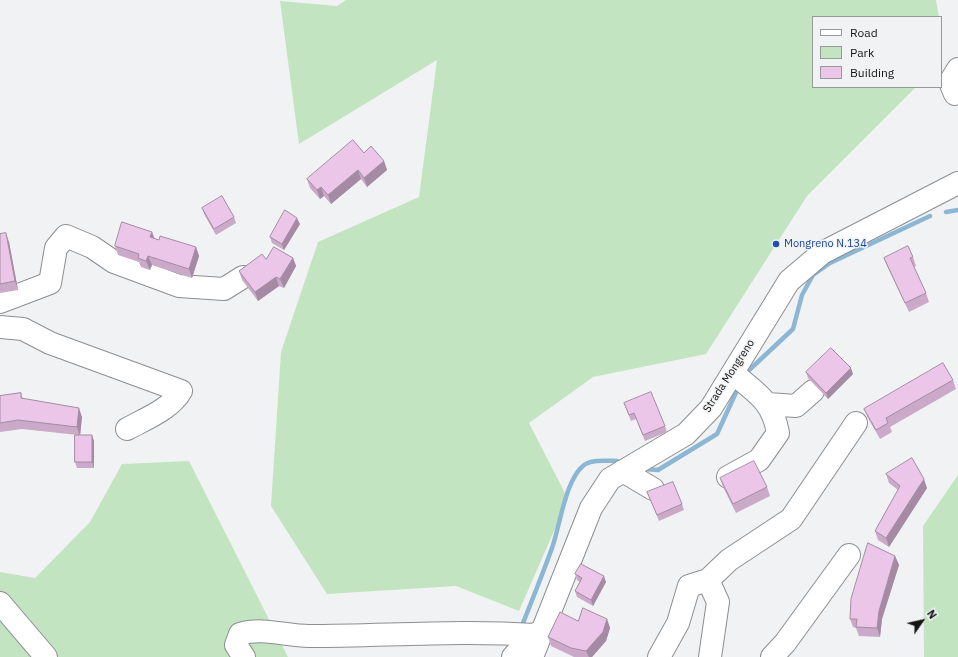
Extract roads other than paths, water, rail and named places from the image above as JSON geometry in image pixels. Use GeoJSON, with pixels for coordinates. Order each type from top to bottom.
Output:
{"type":"FeatureCollection","features":[{"type":"Feature","properties":{"kind":"street"},"geometry":{"type":"LineString","coordinates":[[958,69],[950,82],[955,94],[958,93]]}},
{"type":"Feature","properties":{"kind":"street","name":"Strada Mongreno"},"geometry":{"type":"LineString","coordinates":[[532,657],[540,632],[591,508],[610,479],[686,434],[711,408],[789,281],[800,271],[822,253],[958,183]]}},
{"type":"Feature","properties":{"kind":"street"},"geometry":{"type":"LineString","coordinates":[[0,302],[50,283],[56,248],[66,236],[92,247],[114,262],[179,286],[224,289],[242,277]]}},
{"type":"Feature","properties":{"kind":"street"},"geometry":{"type":"LineString","coordinates":[[0,327],[23,329],[50,343],[181,390],[176,399],[151,416],[127,429]]}},
{"type":"Feature","properties":{"kind":"street"},"geometry":{"type":"LineString","coordinates":[[726,478],[759,460],[778,433],[775,416],[768,404],[733,373]]}},
{"type":"Feature","properties":{"kind":"street"},"geometry":{"type":"LineString","coordinates":[[768,404],[796,406],[813,391]]}},
{"type":"Feature","properties":{"kind":"street"},"geometry":{"type":"LineString","coordinates":[[659,657],[678,623],[689,586],[708,580],[729,560],[791,519],[856,423]]}},
{"type":"Feature","properties":{"kind":"street"},"geometry":{"type":"LineString","coordinates":[[623,471],[653,490]]}},
{"type":"Feature","properties":{"kind":"street"},"geometry":{"type":"LineString","coordinates":[[772,657],[785,643],[849,556]]}},
{"type":"Feature","properties":{"kind":"street"},"geometry":{"type":"LineString","coordinates":[[708,580],[718,602],[710,657]]}},
{"type":"Feature","properties":{"kind":"street"},"geometry":{"type":"LineString","coordinates":[[0,603],[46,657]]}},
{"type":"Feature","properties":{"kind":"street"},"geometry":{"type":"LineString","coordinates":[[244,657],[236,645],[240,634],[253,630],[306,636],[540,632]]}},
{"type":"Feature","properties":{"kind":"street"},"geometry":{"type":"LineString","coordinates":[[513,657],[540,632]]}},
{"type":"Feature","properties":{"kind":"waterway"},"geometry":{"type":"LineString","coordinates":[[946,212],[958,210]]}},
{"type":"Feature","properties":{"kind":"waterway"},"geometry":{"type":"LineString","coordinates":[[746,373],[793,329],[802,295],[813,275],[830,263],[930,216]]}},
{"type":"Feature","properties":{"kind":"waterway"},"geometry":{"type":"LineString","coordinates":[[643,469],[658,470],[717,434],[739,386]]}},
{"type":"Feature","properties":{"kind":"waterway"},"geometry":{"type":"LineString","coordinates":[[523,623],[542,576],[555,539],[568,492],[577,472],[588,463],[617,461]]}},
{"type":"Feature","properties":{"kind":"place","name":"Mongreno N.134"},"geometry":{"type":"Point","coordinates":[776,244]}}]}
